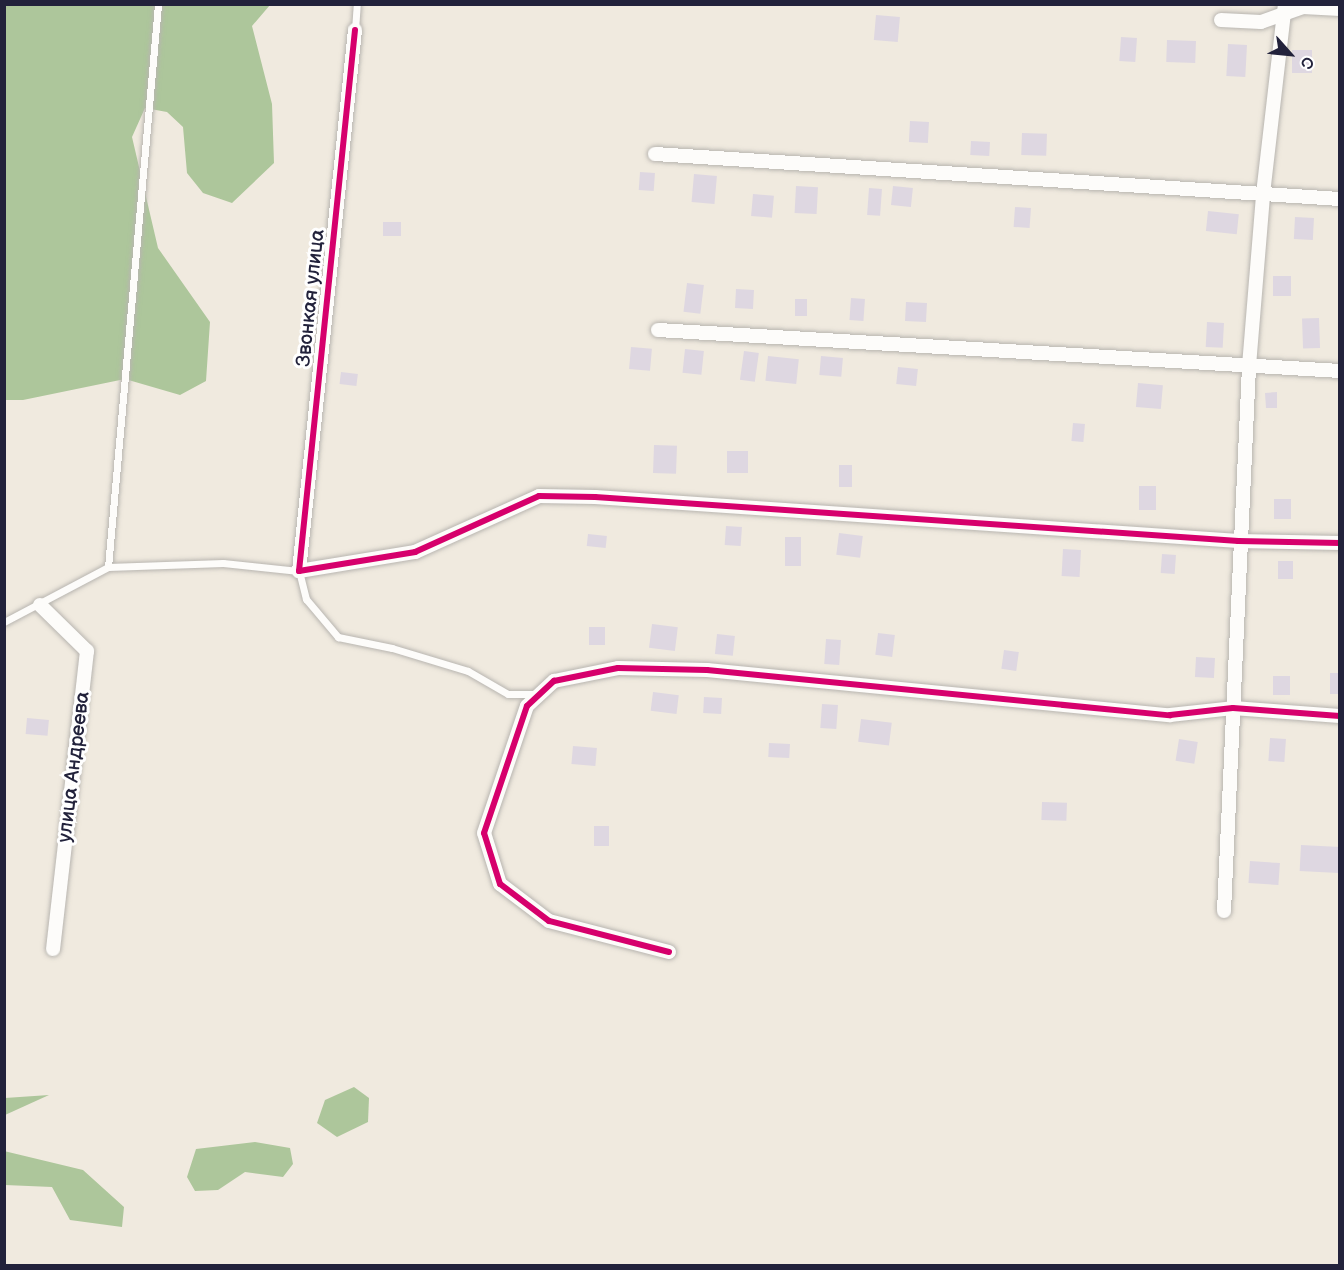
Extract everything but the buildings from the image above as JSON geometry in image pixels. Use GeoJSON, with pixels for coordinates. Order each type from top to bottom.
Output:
{"type":"FeatureCollection","features":[{"type":"Feature","properties":{"kind":"street"},"geometry":{"type":"LineString","coordinates":[[1221,20],[1261,22],[1284,8],[1340,9]]}},
{"type":"Feature","properties":{"kind":"street"},"geometry":{"type":"LineString","coordinates":[[1224,911],[1238,541],[1249,366],[1263,194],[1284,8]]}},
{"type":"Feature","properties":{"kind":"street","name":"Звонкая улица"},"geometry":{"type":"LineString","coordinates":[[299,571],[355,30]]}},
{"type":"Feature","properties":{"kind":"street"},"geometry":{"type":"LineString","coordinates":[[655,154],[1340,199]]}},
{"type":"Feature","properties":{"kind":"street"},"geometry":{"type":"LineString","coordinates":[[658,330],[1340,371]]}},
{"type":"Feature","properties":{"kind":"street"},"geometry":{"type":"LineString","coordinates":[[299,571],[415,552],[539,496],[595,496],[1238,541],[1340,543]]}},
{"type":"Feature","properties":{"kind":"street","name":"улица Андреева"},"geometry":{"type":"LineString","coordinates":[[40,605],[87,651],[53,950]]}},
{"type":"Feature","properties":{"kind":"street"},"geometry":{"type":"LineString","coordinates":[[669,952],[549,921],[500,884],[484,833],[527,706],[554,681],[618,668],[707,670],[1170,715],[1233,708],[1340,716]]}},
{"type":"Feature","properties":{"kind":"lane"},"geometry":{"type":"LineString","coordinates":[[108,567],[158,4]]}},
{"type":"Feature","properties":{"kind":"lane"},"geometry":{"type":"LineString","coordinates":[[355,30],[357,4]]}},
{"type":"Feature","properties":{"kind":"lane"},"geometry":{"type":"LineString","coordinates":[[4,622],[40,605],[108,567],[223,563],[299,571],[306,599],[338,637],[392,648],[468,671],[508,694],[540,694]]}},
{"type":"Feature","properties":{"kind":"green space"},"geometry":{"type":"Polygon","coordinates":[[[4,5],[270,5],[252,26],[272,104],[274,163],[232,203],[203,193],[187,173],[183,127],[167,112],[145,108],[132,137],[158,248],[210,322],[206,381],[180,395],[125,379],[23,400],[5,400],[4,5]]]}},
{"type":"Feature","properties":{"kind":"green space"},"geometry":{"type":"Polygon","coordinates":[[[354,1087],[369,1098],[368,1122],[337,1137],[317,1123],[325,1100],[354,1087]]]}},
{"type":"Feature","properties":{"kind":"green space"},"geometry":{"type":"Polygon","coordinates":[[[49,1095],[5,1115],[5,1098],[49,1095]]]}},
{"type":"Feature","properties":{"kind":"green space"},"geometry":{"type":"Polygon","coordinates":[[[255,1142],[290,1148],[293,1164],[283,1177],[245,1172],[218,1190],[195,1191],[187,1177],[196,1149],[255,1142]]]}},
{"type":"Feature","properties":{"kind":"green space"},"geometry":{"type":"Polygon","coordinates":[[[4,1151],[83,1170],[124,1207],[122,1227],[70,1220],[52,1187],[5,1185],[4,1151]]]}},
{"type":"Feature","properties":{"kind":"cycle path"},"geometry":{"type":"LineString","coordinates":[[355,30],[299,571],[415,552],[539,496],[595,497],[1238,541],[1340,543]]}},
{"type":"Feature","properties":{"kind":"cycle path"},"geometry":{"type":"LineString","coordinates":[[669,952],[549,921],[500,884],[484,833],[527,706],[554,681],[618,668],[707,670],[1170,715],[1233,708],[1340,716]]}}]}
